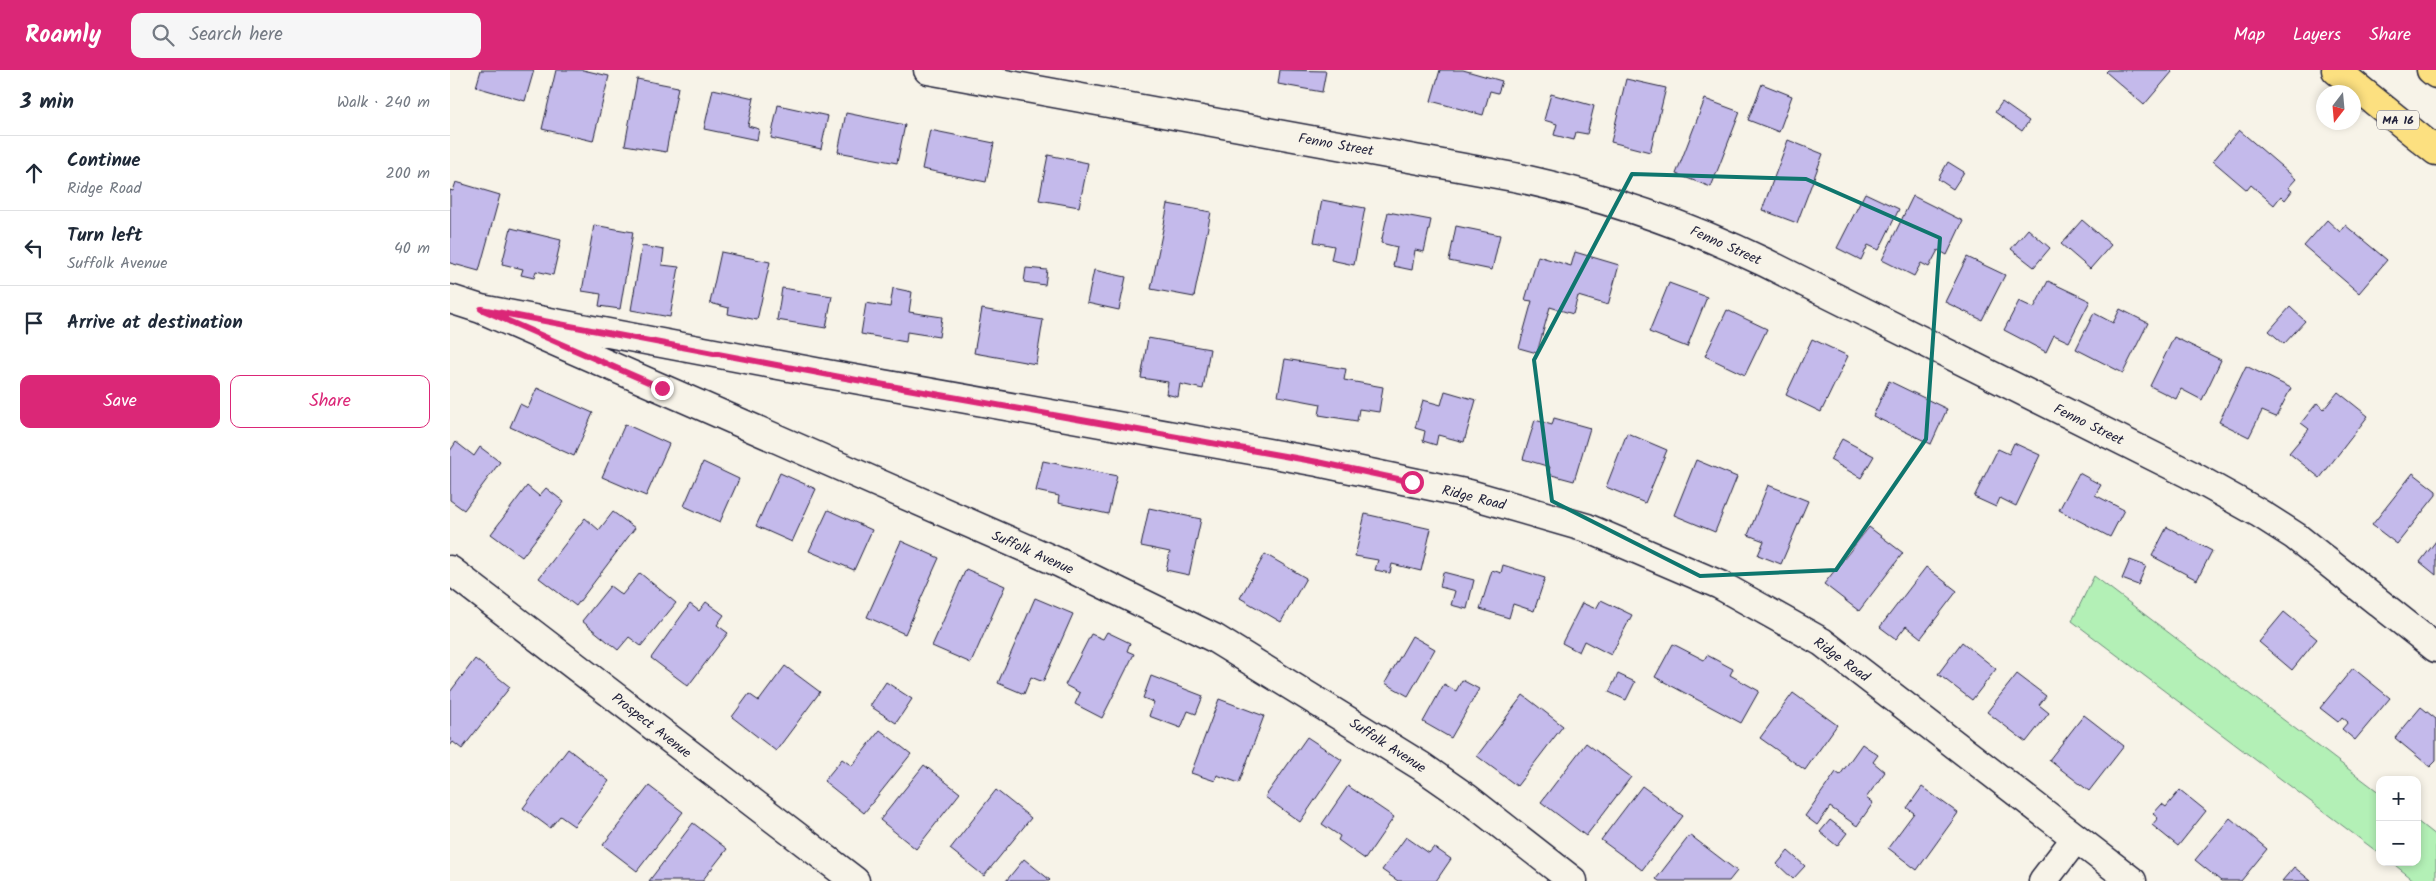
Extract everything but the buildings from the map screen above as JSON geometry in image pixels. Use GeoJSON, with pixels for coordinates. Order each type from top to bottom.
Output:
{"type":"FeatureCollection","features":[{"type":"Feature","properties":{"kind":"highway","name":"MA 16"},"geometry":{"type":"LineString","coordinates":[[2334,70],[2436,151]]}},
{"type":"Feature","properties":{"kind":"highway"},"geometry":{"type":"LineString","coordinates":[[2431,70],[2436,74]]}},
{"type":"Feature","properties":{"kind":"street","name":"Fenno Street"},"geometry":{"type":"LineString","coordinates":[[928,70],[1519,178],[1598,197],[1682,225],[1764,262],[2213,487],[2265,517],[2313,550],[2436,648]]}},
{"type":"Feature","properties":{"kind":"street","name":"Suffolk Avenue"},"geometry":{"type":"LineString","coordinates":[[450,299],[481,309],[1060,563],[1214,638],[1421,766],[1467,798],[1573,881]]}},
{"type":"Feature","properties":{"kind":"street","name":"Ridge Road"},"geometry":{"type":"LineString","coordinates":[[481,309],[811,372],[1318,462],[1469,494],[1587,528],[1720,585],[1822,642],[2132,881]]}},
{"type":"Feature","properties":{"kind":"street","name":"Prospect Avenue"},"geometry":{"type":"LineString","coordinates":[[450,570],[855,881]]}},
{"type":"Feature","properties":{"kind":"street"},"geometry":{"type":"LineString","coordinates":[[2043,881],[2076,838]]}},
{"type":"Feature","properties":{"kind":"highlighted area"},"geometry":{"type":"Polygon","coordinates":[[[1632,174],[1806,179],[1940,238],[1926,439],[1836,570],[1700,576],[1552,501],[1534,360],[1632,174]]]}},
{"type":"Feature","properties":{"kind":"green space"},"geometry":{"type":"Polygon","coordinates":[[[2094,576],[2376,790],[2376,851],[2072,621],[2094,576]]]}},
{"type":"Feature","properties":{"kind":"green space"},"geometry":{"type":"Polygon","coordinates":[[[2421,824],[2436,836],[2436,881],[2415,881],[2396,866],[2421,866],[2421,824]]]}},
{"type":"Feature","properties":{"kind":"route"},"geometry":{"type":"LineString","coordinates":[[662,388],[481,309],[840,377],[1318,462],[1412,482]]}}]}
